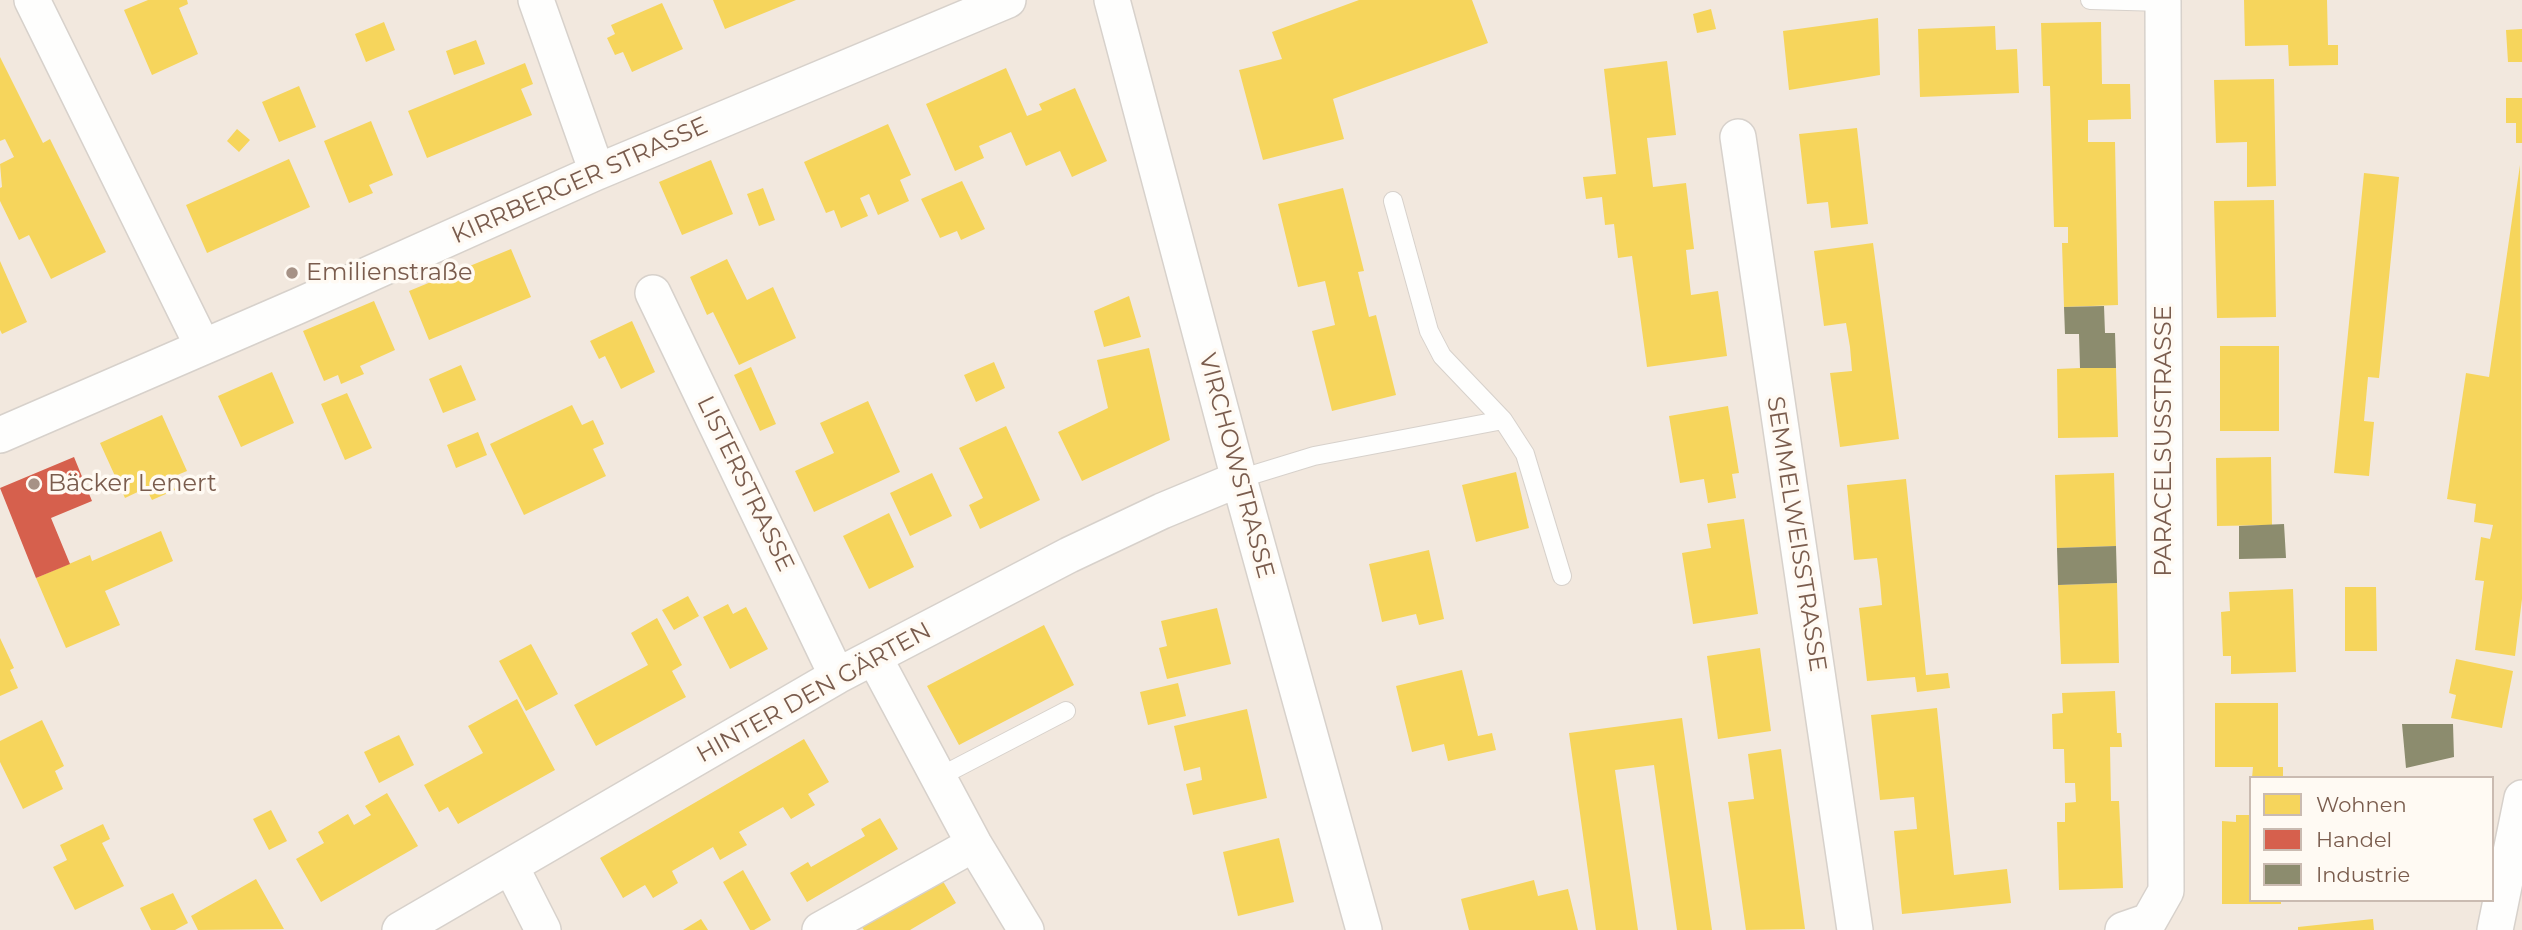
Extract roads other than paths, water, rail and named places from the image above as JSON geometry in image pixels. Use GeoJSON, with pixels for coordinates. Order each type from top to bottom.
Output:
{"type":"FeatureCollection","features":[{"type":"Feature","properties":{"kind":"street"},"geometry":{"type":"LineString","coordinates":[[32,0],[203,347]]}},
{"type":"Feature","properties":{"kind":"street"},"geometry":{"type":"LineString","coordinates":[[536,0],[597,172]]}},
{"type":"Feature","properties":{"kind":"street","name":"KIRRBERGER STRASSE"},"geometry":{"type":"LineString","coordinates":[[0,435],[597,172],[1008,0]]}},
{"type":"Feature","properties":{"kind":"street","name":"VIRCHOWSTRASSE"},"geometry":{"type":"LineString","coordinates":[[1112,0],[1239,480],[1364,930]]}},
{"type":"Feature","properties":{"kind":"street","name":"PARACELSUSSTRASSE"},"geometry":{"type":"LineString","coordinates":[[2123,930],[2149,921],[2166,891],[2162,2]]}},
{"type":"Feature","properties":{"kind":"street","name":"SEMMELWEISSTRASSE"},"geometry":{"type":"LineString","coordinates":[[1738,137],[1855,930]]}},
{"type":"Feature","properties":{"kind":"street","name":"LISTERSTRASSE"},"geometry":{"type":"LineString","coordinates":[[653,292],[837,676]]}},
{"type":"Feature","properties":{"kind":"street","name":"HINTER DEN GÄRTEN"},"geometry":{"type":"LineString","coordinates":[[400,930],[837,676],[1069,555],[1239,480]]}},
{"type":"Feature","properties":{"kind":"street"},"geometry":{"type":"LineString","coordinates":[[874,657],[974,844],[1026,930]]}},
{"type":"Feature","properties":{"kind":"street"},"geometry":{"type":"LineString","coordinates":[[2505,916],[2522,798]]}},
{"type":"Feature","properties":{"kind":"street"},"geometry":{"type":"LineString","coordinates":[[820,930],[974,844]]}},
{"type":"Feature","properties":{"kind":"street"},"geometry":{"type":"LineString","coordinates":[[511,867],[544,930]]}},
{"type":"Feature","properties":{"kind":"lane","name":"PARACELSUSSTRASSE"},"geometry":{"type":"LineString","coordinates":[[2090,0],[2162,2]]}},
{"type":"Feature","properties":{"kind":"lane"},"geometry":{"type":"LineString","coordinates":[[1393,201],[1429,331],[1442,356],[1503,420],[1525,454],[1562,576]]}},
{"type":"Feature","properties":{"kind":"lane"},"geometry":{"type":"LineString","coordinates":[[1239,480],[1314,456],[1503,420]]}},
{"type":"Feature","properties":{"kind":"lane"},"geometry":{"type":"LineString","coordinates":[[939,777],[1066,711]]}},
{"type":"Feature","properties":{"kind":"place","name":"Emilienstraße"},"geometry":{"type":"Point","coordinates":[292,273]}},
{"type":"Feature","properties":{"kind":"place","name":"Bäcker Lenert"},"geometry":{"type":"Point","coordinates":[34,484]}}]}
